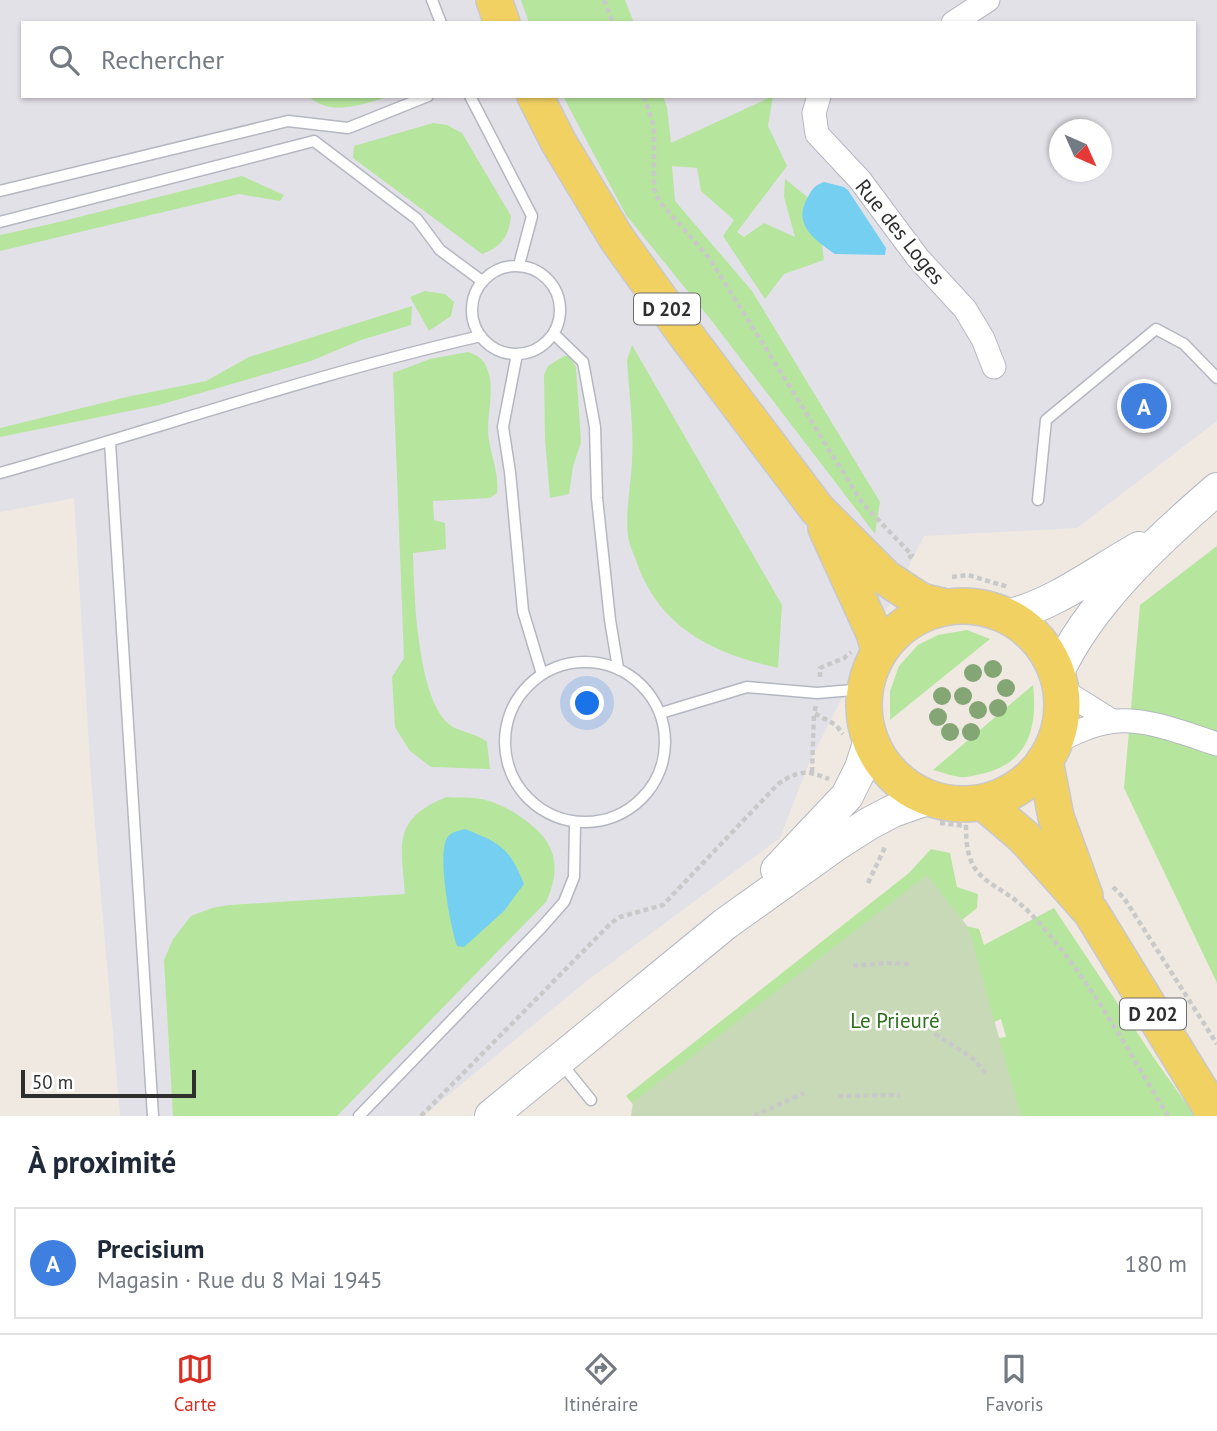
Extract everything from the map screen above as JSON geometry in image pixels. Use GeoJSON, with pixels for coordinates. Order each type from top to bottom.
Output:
{"type":"FeatureCollection","features":[{"type":"Feature","properties":{"kind":"main road"},"geometry":{"type":"LineString","coordinates":[[494,0],[501,21]]}},
{"type":"Feature","properties":{"kind":"main road","name":"D 202"},"geometry":{"type":"LineString","coordinates":[[536,98],[559,143],[617,239],[817,509],[874,633],[868,646]]}},
{"type":"Feature","properties":{"kind":"main road"},"geometry":{"type":"LineString","coordinates":[[1059,682],[1069,648],[1087,623],[1165,534],[1217,489]]}},
{"type":"Feature","properties":{"kind":"main road","name":"D 202"},"geometry":{"type":"LineString","coordinates":[[817,509],[899,566],[921,601],[944,593]]}},
{"type":"Feature","properties":{"kind":"main road"},"geometry":{"type":"LineString","coordinates":[[725,924],[847,796],[861,768],[859,741],[868,646],[930,611],[944,593],[977,606],[1013,603],[1027,611],[1085,582],[1165,534]]}},
{"type":"Feature","properties":{"kind":"main road"},"geometry":{"type":"LineString","coordinates":[[491,1116],[725,924],[837,844],[882,825],[893,811],[933,810],[957,804],[974,815],[1035,772],[1049,752],[1061,717],[1059,682],[1053,662],[1013,603]]}},
{"type":"Feature","properties":{"kind":"main road"},"geometry":{"type":"LineString","coordinates":[[859,741],[933,810]]}},
{"type":"Feature","properties":{"kind":"main road","name":"D 202"},"geometry":{"type":"LineString","coordinates":[[1049,752],[1056,817],[1091,912]]}},
{"type":"Feature","properties":{"kind":"main road","name":"D 202"},"geometry":{"type":"LineString","coordinates":[[974,815],[1024,837],[1091,912],[1216,1116]]}},
{"type":"Feature","properties":{"kind":"street"},"geometry":{"type":"LineString","coordinates":[[956,21],[988,0]]}},
{"type":"Feature","properties":{"kind":"street","name":"Rue des Loges"},"geometry":{"type":"LineString","coordinates":[[818,98],[814,113],[817,134],[860,180],[918,258],[965,309],[995,367]]}},
{"type":"Feature","properties":{"kind":"street"},"geometry":{"type":"LineString","coordinates":[[1059,682],[1112,721]]}},
{"type":"Feature","properties":{"kind":"street"},"geometry":{"type":"LineString","coordinates":[[1049,752],[1083,729],[1112,721],[1147,724],[1217,744]]}},
{"type":"Feature","properties":{"kind":"lane"},"geometry":{"type":"LineString","coordinates":[[432,0],[440,21]]}},
{"type":"Feature","properties":{"kind":"lane"},"geometry":{"type":"LineString","coordinates":[[0,191],[288,121],[348,128],[423,98]]}},
{"type":"Feature","properties":{"kind":"lane"},"geometry":{"type":"LineString","coordinates":[[471,98],[532,216],[519,265]]}},
{"type":"Feature","properties":{"kind":"lane"},"geometry":{"type":"LineString","coordinates":[[0,222],[314,141],[417,219],[440,250],[482,281]]}},
{"type":"Feature","properties":{"kind":"lane"},"geometry":{"type":"LineString","coordinates":[[519,265],[541,273],[556,290],[561,305],[560,320],[554,334],[544,345],[531,352],[517,354],[503,352],[481,337],[474,325],[472,312],[477,286],[482,281],[495,270],[519,265]]}},
{"type":"Feature","properties":{"kind":"lane"},"geometry":{"type":"LineString","coordinates":[[1038,500],[1046,421],[1156,329],[1184,344],[1217,378]]}},
{"type":"Feature","properties":{"kind":"lane"},"geometry":{"type":"LineString","coordinates":[[554,334],[583,362],[595,427],[597,498],[618,668]]}},
{"type":"Feature","properties":{"kind":"lane"},"geometry":{"type":"LineString","coordinates":[[0,473],[322,378],[481,337]]}},
{"type":"Feature","properties":{"kind":"lane"},"geometry":{"type":"LineString","coordinates":[[517,354],[503,427],[523,611],[542,674]]}},
{"type":"Feature","properties":{"kind":"lane"},"geometry":{"type":"LineString","coordinates":[[110,442],[152,1116]]}},
{"type":"Feature","properties":{"kind":"lane"},"geometry":{"type":"LineString","coordinates":[[593,662],[618,668],[636,680],[651,695],[661,713],[666,741],[662,768],[649,792],[628,811],[603,822],[575,823],[551,816],[531,803],[515,783],[506,760],[505,736],[510,712],[523,690],[542,674],[566,664],[593,662]]}},
{"type":"Feature","properties":{"kind":"lane"},"geometry":{"type":"LineString","coordinates":[[661,713],[747,687],[817,693],[865,689]]}},
{"type":"Feature","properties":{"kind":"lane"},"geometry":{"type":"LineString","coordinates":[[359,1116],[564,902],[575,877],[575,823]]}},
{"type":"Feature","properties":{"kind":"lane"},"geometry":{"type":"LineString","coordinates":[[559,1060],[591,1100]]}},
{"type":"Feature","properties":{"kind":"path"},"geometry":{"type":"LineString","coordinates":[[604,0],[612,21]]}},
{"type":"Feature","properties":{"kind":"path"},"geometry":{"type":"LineString","coordinates":[[645,98],[654,127],[654,189],[659,201],[706,254],[726,282],[899,566],[918,564]]}},
{"type":"Feature","properties":{"kind":"path"},"geometry":{"type":"LineString","coordinates":[[944,593],[968,575],[1013,603]]}},
{"type":"Feature","properties":{"kind":"path"},"geometry":{"type":"LineString","coordinates":[[812,772],[814,713],[820,668],[844,658],[852,651],[868,646]]}},
{"type":"Feature","properties":{"kind":"path"},"geometry":{"type":"LineString","coordinates":[[814,713],[859,741]]}},
{"type":"Feature","properties":{"kind":"path"},"geometry":{"type":"LineString","coordinates":[[421,1116],[611,923],[620,916],[663,905],[778,783],[794,773],[812,772],[836,782],[847,796]]}},
{"type":"Feature","properties":{"kind":"path"},"geometry":{"type":"LineString","coordinates":[[933,810],[974,815],[968,856],[978,873],[1023,907],[1059,948],[1086,984],[1167,1116]]}},
{"type":"Feature","properties":{"kind":"path"},"geometry":{"type":"LineString","coordinates":[[868,883],[882,825]]}},
{"type":"Feature","properties":{"kind":"path"},"geometry":{"type":"LineString","coordinates":[[1105,878],[1124,898],[1217,1044]]}},
{"type":"Feature","properties":{"kind":"path"},"geometry":{"type":"LineString","coordinates":[[853,966],[911,964]]}},
{"type":"Feature","properties":{"kind":"path"},"geometry":{"type":"LineString","coordinates":[[935,1034],[971,1057],[988,1075]]}},
{"type":"Feature","properties":{"kind":"path"},"geometry":{"type":"LineString","coordinates":[[754,1116],[804,1093]]}},
{"type":"Feature","properties":{"kind":"path"},"geometry":{"type":"LineString","coordinates":[[838,1096],[900,1095]]}},
{"type":"Feature","properties":{"kind":"shaded area"},"geometry":{"type":"Polygon","coordinates":[[[0,0],[1217,0],[1217,421],[1077,528],[924,536],[809,763],[780,838],[584,983],[423,1116],[120,1116],[91,779],[74,498],[0,512],[0,0]]]}},
{"type":"Feature","properties":{"kind":"green space"},"geometry":{"type":"Polygon","coordinates":[[[521,0],[625,0],[633,21],[528,21],[521,0]]]}},
{"type":"Feature","properties":{"kind":"green space"},"geometry":{"type":"Polygon","coordinates":[[[311,98],[385,98],[338,108],[317,103],[311,98]]]}},
{"type":"Feature","properties":{"kind":"green space"},"geometry":{"type":"Polygon","coordinates":[[[564,98],[664,98],[671,143],[773,98],[768,126],[787,166],[737,232],[744,237],[764,223],[795,237],[784,197],[785,179],[816,204],[824,260],[784,274],[765,299],[723,236],[734,220],[701,191],[697,168],[672,166],[675,201],[752,291],[880,502],[875,534],[711,320],[626,215],[564,98]]]}},
{"type":"Feature","properties":{"kind":"green space"},"geometry":{"type":"Polygon","coordinates":[[[433,123],[447,125],[462,133],[511,216],[503,240],[495,248],[482,254],[353,158],[354,146],[433,123]]]}},
{"type":"Feature","properties":{"kind":"green space"},"geometry":{"type":"Polygon","coordinates":[[[242,176],[284,195],[280,201],[239,194],[0,251],[0,235],[242,176]]]}},
{"type":"Feature","properties":{"kind":"green space"},"geometry":{"type":"Polygon","coordinates":[[[425,291],[445,294],[454,302],[451,316],[429,331],[410,297],[425,291]]]}},
{"type":"Feature","properties":{"kind":"green space"},"geometry":{"type":"Polygon","coordinates":[[[412,306],[411,325],[361,340],[311,361],[159,405],[0,437],[0,428],[206,381],[249,357],[412,306]]]}},
{"type":"Feature","properties":{"kind":"green space"},"geometry":{"type":"Polygon","coordinates":[[[632,345],[782,605],[778,668],[733,655],[694,636],[676,623],[648,588],[638,566],[627,527],[632,423],[627,360],[632,345]]]}},
{"type":"Feature","properties":{"kind":"green space"},"geometry":{"type":"Polygon","coordinates":[[[468,352],[478,356],[483,362],[490,380],[488,429],[497,493],[490,498],[433,501],[434,520],[445,523],[446,549],[413,553],[415,594],[420,647],[432,696],[441,715],[453,727],[487,742],[490,769],[431,767],[410,751],[395,727],[392,677],[404,658],[393,373],[430,359],[468,352]]]}},
{"type":"Feature","properties":{"kind":"green space"},"geometry":{"type":"Polygon","coordinates":[[[564,356],[569,356],[576,367],[581,442],[573,467],[569,494],[550,498],[545,439],[544,375],[548,366],[564,356]]]}},
{"type":"Feature","properties":{"kind":"green space"},"geometry":{"type":"Polygon","coordinates":[[[1217,546],[1217,983],[1124,788],[1140,605],[1217,546]]]}},
{"type":"Feature","properties":{"kind":"green space"},"geometry":{"type":"Polygon","coordinates":[[[967,630],[990,639],[890,720],[890,691],[899,666],[918,645],[938,635],[967,630]]]}},
{"type":"Feature","properties":{"kind":"green space"},"geometry":{"type":"Polygon","coordinates":[[[1033,685],[1034,716],[1031,729],[1019,753],[1010,762],[997,769],[965,777],[933,770],[1033,685]]]}},
{"type":"Feature","properties":{"kind":"green space"},"geometry":{"type":"Polygon","coordinates":[[[446,797],[474,798],[495,803],[525,820],[544,837],[555,866],[546,902],[337,1116],[173,1116],[164,960],[173,939],[191,916],[229,905],[405,894],[402,847],[408,824],[416,815],[446,797]]]}},
{"type":"Feature","properties":{"kind":"green space"},"geometry":{"type":"Polygon","coordinates":[[[931,849],[950,853],[957,887],[978,894],[977,908],[957,924],[979,929],[984,945],[1054,908],[1195,1116],[997,1116],[983,1040],[1006,1037],[1001,1019],[982,1027],[643,1116],[626,1096],[909,873],[931,849]]]}},
{"type":"Feature","properties":{"kind":"green space","name":"Le Prieuré"},"geometry":{"type":"Polygon","coordinates":[[[927,875],[968,927],[1021,1116],[631,1116],[633,1102],[927,875]]]}},
{"type":"Feature","properties":{"kind":"water"},"geometry":{"type":"Polygon","coordinates":[[[824,182],[848,190],[886,248],[885,255],[835,254],[807,230],[802,215],[804,206],[812,190],[824,182]]]}},
{"type":"Feature","properties":{"kind":"water"},"geometry":{"type":"Polygon","coordinates":[[[465,829],[502,848],[524,884],[504,911],[464,947],[457,946],[454,936],[443,862],[447,837],[465,829]]]}},
{"type":"Feature","properties":{"kind":"place","name":"Precisium"},"geometry":{"type":"Point","coordinates":[1144,406]}}]}
